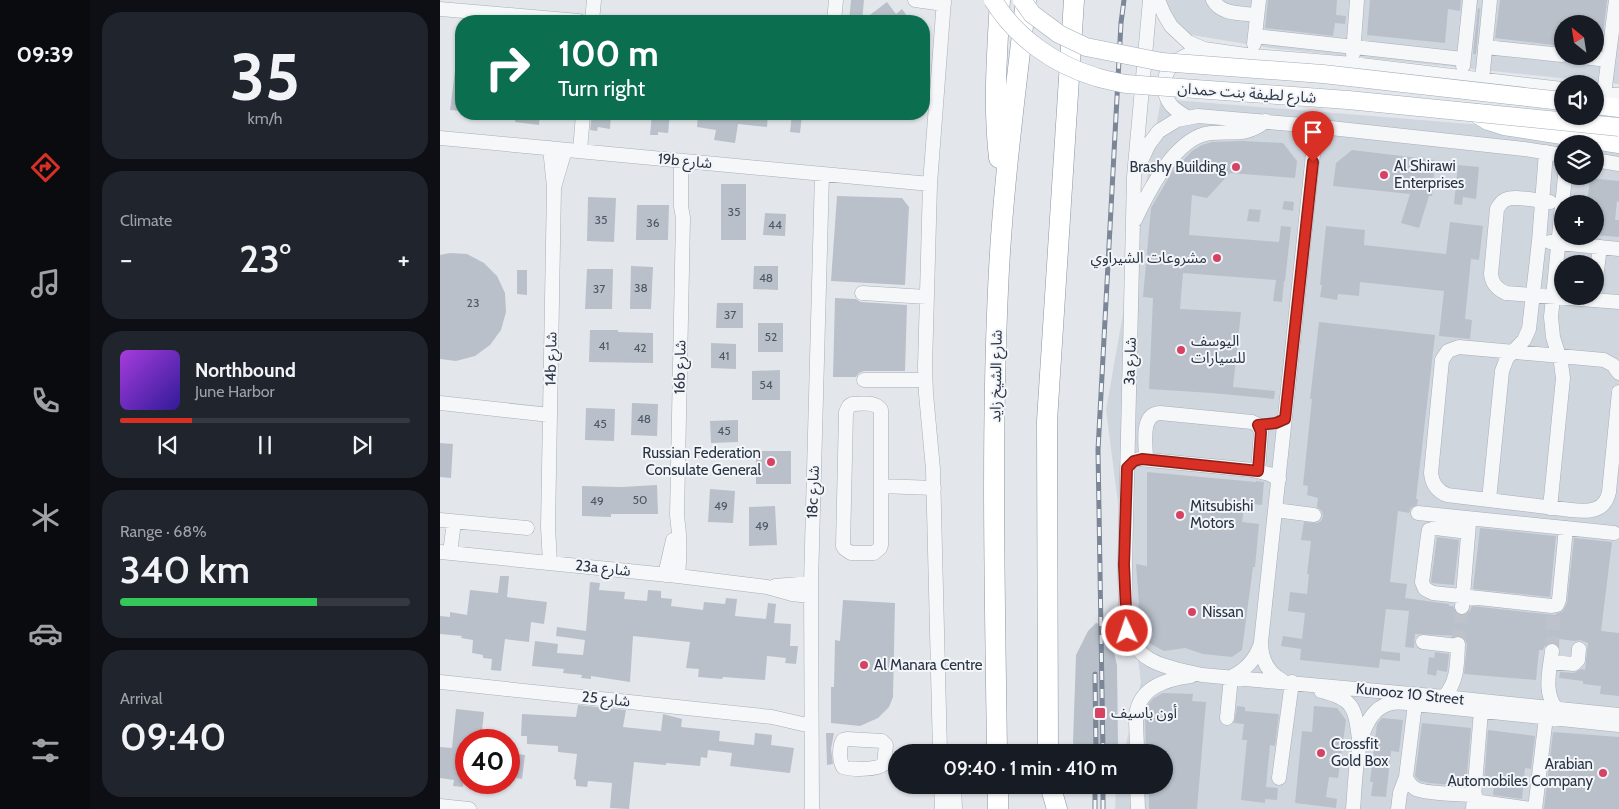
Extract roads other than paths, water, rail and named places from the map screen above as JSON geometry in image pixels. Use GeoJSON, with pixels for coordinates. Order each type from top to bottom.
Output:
{"type":"FeatureCollection","features":[{"type":"Feature","properties":{"kind":"highway"},"geometry":{"type":"LineString","coordinates":[[1000,0],[995,114],[1004,189]]}},
{"type":"Feature","properties":{"kind":"highway","name":"شارع الشيخ زايد"},"geometry":{"type":"LineString","coordinates":[[997,744],[994,430],[998,289],[1004,189],[1026,0]]}},
{"type":"Feature","properties":{"kind":"highway"},"geometry":{"type":"LineString","coordinates":[[1048,744],[1047,421],[1074,0]]}},
{"type":"Feature","properties":{"kind":"highway"},"geometry":{"type":"LineString","coordinates":[[998,794],[998,809]]}},
{"type":"Feature","properties":{"kind":"highway"},"geometry":{"type":"LineString","coordinates":[[1048,809],[1049,794]]}},
{"type":"Feature","properties":{"kind":"highway"},"geometry":{"type":"LineString","coordinates":[[1052,794],[1057,809]]}},
{"type":"Feature","properties":{"kind":"main road","name":"شارع لطيفة بنت حمدان"},"geometry":{"type":"LineString","coordinates":[[993,0],[1017,30],[1040,50],[1067,66],[1096,78],[1126,84],[1340,100],[1619,127]]}},
{"type":"Feature","properties":{"kind":"main road","name":"شارع لطيفة بنت حمدان"},"geometry":{"type":"LineString","coordinates":[[1022,0],[1032,14],[1059,34],[1086,47],[1162,62],[1330,75],[1554,100]]}},
{"type":"Feature","properties":{"kind":"main road"},"geometry":{"type":"LineString","coordinates":[[1604,100],[1619,108]]}},
{"type":"Feature","properties":{"kind":"main road"},"geometry":{"type":"LineString","coordinates":[[1474,113],[1488,121],[1504,126],[1619,144]]}},
{"type":"Feature","properties":{"kind":"street"},"geometry":{"type":"LineString","coordinates":[[593,15],[594,0]]}},
{"type":"Feature","properties":{"kind":"street"},"geometry":{"type":"LineString","coordinates":[[835,15],[836,0]]}},
{"type":"Feature","properties":{"kind":"street"},"geometry":{"type":"LineString","coordinates":[[915,0],[944,2],[930,184],[925,380],[934,488],[943,744]]}},
{"type":"Feature","properties":{"kind":"street","name":"3a شارع"},"geometry":{"type":"LineString","coordinates":[[1150,0],[1134,177],[1124,565],[1126,624],[1130,638],[1137,650],[1150,660],[1175,669],[1202,675]]}},
{"type":"Feature","properties":{"kind":"street"},"geometry":{"type":"LineString","coordinates":[[1158,0],[1175,31],[1188,42],[1204,49],[1253,56],[1352,64],[1554,88]]}},
{"type":"Feature","properties":{"kind":"street"},"geometry":{"type":"LineString","coordinates":[[1213,0],[1224,11],[1257,15]]}},
{"type":"Feature","properties":{"kind":"street"},"geometry":{"type":"LineString","coordinates":[[1253,56],[1259,0]]}},
{"type":"Feature","properties":{"kind":"street"},"geometry":{"type":"LineString","coordinates":[[1352,64],[1357,0]]}},
{"type":"Feature","properties":{"kind":"street"},"geometry":{"type":"LineString","coordinates":[[1462,77],[1470,0]]}},
{"type":"Feature","properties":{"kind":"street"},"geometry":{"type":"LineString","coordinates":[[1482,80],[1490,0]]}},
{"type":"Feature","properties":{"kind":"street"},"geometry":{"type":"LineString","coordinates":[[1604,75],[1608,60],[1616,0]]}},
{"type":"Feature","properties":{"kind":"street"},"geometry":{"type":"LineString","coordinates":[[440,9],[510,15]]}},
{"type":"Feature","properties":{"kind":"street"},"geometry":{"type":"LineString","coordinates":[[1255,36],[1464,59]]}},
{"type":"Feature","properties":{"kind":"street"},"geometry":{"type":"LineString","coordinates":[[1485,46],[1554,54]]}},
{"type":"Feature","properties":{"kind":"street"},"geometry":{"type":"LineString","coordinates":[[1187,118],[1176,110],[1167,99],[1164,86],[1165,79],[1174,62],[1204,49]]}},
{"type":"Feature","properties":{"kind":"street"},"geometry":{"type":"LineString","coordinates":[[1604,60],[1608,60]]}},
{"type":"Feature","properties":{"kind":"street"},"geometry":{"type":"LineString","coordinates":[[1604,97],[1619,96]]}},
{"type":"Feature","properties":{"kind":"street","name":"شارع لطيفة بنت حمدان"},"geometry":{"type":"LineString","coordinates":[[1134,177],[1153,138],[1169,124],[1198,116],[1316,126],[1554,154]]}},
{"type":"Feature","properties":{"kind":"street"},"geometry":{"type":"LineString","coordinates":[[580,151],[583,120]]}},
{"type":"Feature","properties":{"kind":"street"},"geometry":{"type":"LineString","coordinates":[[1133,223],[1157,181],[1186,143],[1204,134],[1248,132],[1266,121]]}},
{"type":"Feature","properties":{"kind":"street"},"geometry":{"type":"LineString","coordinates":[[1316,126],[1261,649],[1265,664],[1270,671],[1292,682],[1338,696],[1349,704],[1356,716],[1360,742],[1353,809]]}},
{"type":"Feature","properties":{"kind":"street","name":"19b شارع"},"geometry":{"type":"LineString","coordinates":[[440,138],[930,184]]}},
{"type":"Feature","properties":{"kind":"street","name":"14b شارع"},"geometry":{"type":"LineString","coordinates":[[545,562],[548,530],[554,188],[550,148]]}},
{"type":"Feature","properties":{"kind":"street","name":"14b شارع"},"geometry":{"type":"LineString","coordinates":[[554,188],[565,150]]}},
{"type":"Feature","properties":{"kind":"street"},"geometry":{"type":"LineString","coordinates":[[1489,500],[1502,371],[1512,353],[1524,340],[1528,332],[1539,241],[1546,152]]}},
{"type":"Feature","properties":{"kind":"street","name":"16b شارع"},"geometry":{"type":"LineString","coordinates":[[671,575],[680,544],[677,515],[683,218],[686,161]]}},
{"type":"Feature","properties":{"kind":"street"},"geometry":{"type":"LineString","coordinates":[[1604,162],[1619,164]]}},
{"type":"Feature","properties":{"kind":"street","name":"18c شارع"},"geometry":{"type":"LineString","coordinates":[[812,809],[811,590],[822,174]]}},
{"type":"Feature","properties":{"kind":"street"},"geometry":{"type":"LineString","coordinates":[[1553,296],[1502,291],[1494,284],[1491,274],[1497,210],[1500,203],[1509,198],[1554,203]]}},
{"type":"Feature","properties":{"kind":"street"},"geometry":{"type":"LineString","coordinates":[[1539,241],[1554,243]]}},
{"type":"Feature","properties":{"kind":"street"},"geometry":{"type":"LineString","coordinates":[[1550,508],[1563,378],[1551,327],[1558,245]]}},
{"type":"Feature","properties":{"kind":"street"},"geometry":{"type":"LineString","coordinates":[[1579,245],[1619,249]]}},
{"type":"Feature","properties":{"kind":"street"},"geometry":{"type":"LineString","coordinates":[[1599,255],[1600,247]]}},
{"type":"Feature","properties":{"kind":"street"},"geometry":{"type":"LineString","coordinates":[[865,289],[927,292]]}},
{"type":"Feature","properties":{"kind":"street"},"geometry":{"type":"LineString","coordinates":[[1604,300],[1619,302]]}},
{"type":"Feature","properties":{"kind":"street"},"geometry":{"type":"LineString","coordinates":[[1619,373],[1613,365],[1604,360],[1455,348],[1448,351],[1442,360],[1431,473],[1433,483],[1438,490],[1447,495],[1550,508],[1591,511],[1600,508],[1606,501],[1609,492],[1619,392]]}},
{"type":"Feature","properties":{"kind":"street"},"geometry":{"type":"LineString","coordinates":[[864,380],[925,380]]}},
{"type":"Feature","properties":{"kind":"street"},"geometry":{"type":"LineString","coordinates":[[440,403],[550,415]]}},
{"type":"Feature","properties":{"kind":"street"},"geometry":{"type":"LineString","coordinates":[[852,404],[873,404],[880,407],[881,486],[880,548],[874,552],[848,552],[843,546],[846,412],[852,404]]}},
{"type":"Feature","properties":{"kind":"street"},"geometry":{"type":"LineString","coordinates":[[1146,459],[1147,420],[1151,415],[1157,413],[1252,422],[1258,425],[1276,423],[1285,419]]}},
{"type":"Feature","properties":{"kind":"street"},"geometry":{"type":"LineString","coordinates":[[1258,425],[1261,432],[1258,471]]}},
{"type":"Feature","properties":{"kind":"street"},"geometry":{"type":"LineString","coordinates":[[1127,468],[1134,461],[1146,459],[1258,471],[1269,474],[1279,480]]}},
{"type":"Feature","properties":{"kind":"street"},"geometry":{"type":"LineString","coordinates":[[881,486],[934,488]]}},
{"type":"Feature","properties":{"kind":"street"},"geometry":{"type":"LineString","coordinates":[[1276,510],[1314,515]]}},
{"type":"Feature","properties":{"kind":"street"},"geometry":{"type":"LineString","coordinates":[[1418,513],[1469,525]]}},
{"type":"Feature","properties":{"kind":"street"},"geometry":{"type":"LineString","coordinates":[[445,552],[447,521],[526,528]]}},
{"type":"Feature","properties":{"kind":"street"},"geometry":{"type":"LineString","coordinates":[[1462,602],[1469,525]]}},
{"type":"Feature","properties":{"kind":"street"},"geometry":{"type":"LineString","coordinates":[[1566,528],[1559,600],[1552,610],[1462,602],[1430,592],[1425,589],[1422,582],[1429,530],[1434,528],[1469,525],[1566,528],[1614,533]]}},
{"type":"Feature","properties":{"kind":"street","name":"23a شارع"},"geometry":{"type":"LineString","coordinates":[[445,552],[671,575],[767,587],[792,594],[811,590]]}},
{"type":"Feature","properties":{"kind":"street"},"geometry":{"type":"LineString","coordinates":[[1227,718],[1231,677],[1242,671],[1251,662],[1261,642]]}},
{"type":"Feature","properties":{"kind":"street"},"geometry":{"type":"LineString","coordinates":[[1423,642],[1458,645],[1456,674],[1452,685],[1444,696]]}},
{"type":"Feature","properties":{"kind":"street"},"geometry":{"type":"LineString","coordinates":[[1535,809],[1551,713],[1549,694],[1551,656],[1574,664],[1578,660],[1579,649]]}},
{"type":"Feature","properties":{"kind":"street"},"geometry":{"type":"LineString","coordinates":[[1137,744],[1136,715],[1146,694],[1166,680],[1202,675]]}},
{"type":"Feature","properties":{"kind":"street","name":"Kunooz 10 Street"},"geometry":{"type":"LineString","coordinates":[[1202,675],[1444,696],[1619,725]]}},
{"type":"Feature","properties":{"kind":"street","name":"شارع 25"},"geometry":{"type":"LineString","coordinates":[[440,682],[811,720]]}},
{"type":"Feature","properties":{"kind":"street"},"geometry":{"type":"LineString","coordinates":[[1279,778],[1292,682]]}},
{"type":"Feature","properties":{"kind":"street","name":"Kunooz 10 Street"},"geometry":{"type":"LineString","coordinates":[[1360,742],[1365,725],[1372,714],[1383,706],[1396,702],[1481,711],[1619,715]]}},
{"type":"Feature","properties":{"kind":"street"},"geometry":{"type":"LineString","coordinates":[[1398,809],[1400,794],[1406,776],[1415,704]]}},
{"type":"Feature","properties":{"kind":"street"},"geometry":{"type":"LineString","coordinates":[[1474,802],[1481,711]]}},
{"type":"Feature","properties":{"kind":"street"},"geometry":{"type":"LineString","coordinates":[[1406,776],[1411,785],[1420,790],[1474,802],[1523,808]]}},
{"type":"Feature","properties":{"kind":"street"},"geometry":{"type":"LineString","coordinates":[[941,794],[942,809]]}},
{"type":"Feature","properties":{"kind":"street"},"geometry":{"type":"LineString","coordinates":[[954,794],[955,809]]}},
{"type":"Feature","properties":{"kind":"street"},"geometry":{"type":"LineString","coordinates":[[1137,794],[1138,809]]}},
{"type":"Feature","properties":{"kind":"street"},"geometry":{"type":"LineString","coordinates":[[440,806],[469,809]]}},
{"type":"Feature","properties":{"kind":"tunnel"},"geometry":{"type":"LineString","coordinates":[[1458,644],[1462,607]]}},
{"type":"Feature","properties":{"kind":"tunnel"},"geometry":{"type":"LineString","coordinates":[[1552,651],[1553,615]]}},
{"type":"Feature","properties":{"kind":"railway"},"geometry":{"type":"LineString","coordinates":[[1103,744],[1098,450],[1121,23],[1124,0]]}},
{"type":"Feature","properties":{"kind":"railway"},"geometry":{"type":"LineString","coordinates":[[1095,674],[1096,744]]}},
{"type":"Feature","properties":{"kind":"railway"},"geometry":{"type":"LineString","coordinates":[[1095,794],[1095,809]]}},
{"type":"Feature","properties":{"kind":"railway"},"geometry":{"type":"LineString","coordinates":[[1103,794],[1103,809]]}},
{"type":"Feature","properties":{"kind":"place","name":"Brashy Building"},"geometry":{"type":"Point","coordinates":[1236,167]}},
{"type":"Feature","properties":{"kind":"place","name":"Al Shirawi Enterprises"},"geometry":{"type":"Point","coordinates":[1384,175]}},
{"type":"Feature","properties":{"kind":"place","name":"مشروعات الشيراوي"},"geometry":{"type":"Point","coordinates":[1217,258]}},
{"type":"Feature","properties":{"kind":"place","name":"اليوسف للسيارات"},"geometry":{"type":"Point","coordinates":[1181,350]}},
{"type":"Feature","properties":{"kind":"place","name":"Russian Federation Consulate General"},"geometry":{"type":"Point","coordinates":[771,462]}},
{"type":"Feature","properties":{"kind":"place","name":"Mitsubishi Motors"},"geometry":{"type":"Point","coordinates":[1180,515]}},
{"type":"Feature","properties":{"kind":"place","name":"Nissan"},"geometry":{"type":"Point","coordinates":[1192,612]}},
{"type":"Feature","properties":{"kind":"place","name":"Al Manara Centre"},"geometry":{"type":"Point","coordinates":[864,665]}},
{"type":"Feature","properties":{"kind":"place","name":"أون باسيف"},"geometry":{"type":"Point","coordinates":[1100,713]}},
{"type":"Feature","properties":{"kind":"place","name":"Crossfit Gold Box"},"geometry":{"type":"Point","coordinates":[1321,753]}},
{"type":"Feature","properties":{"kind":"place","name":"Arabian Automobiles Company"},"geometry":{"type":"Point","coordinates":[1603,773]}}]}
